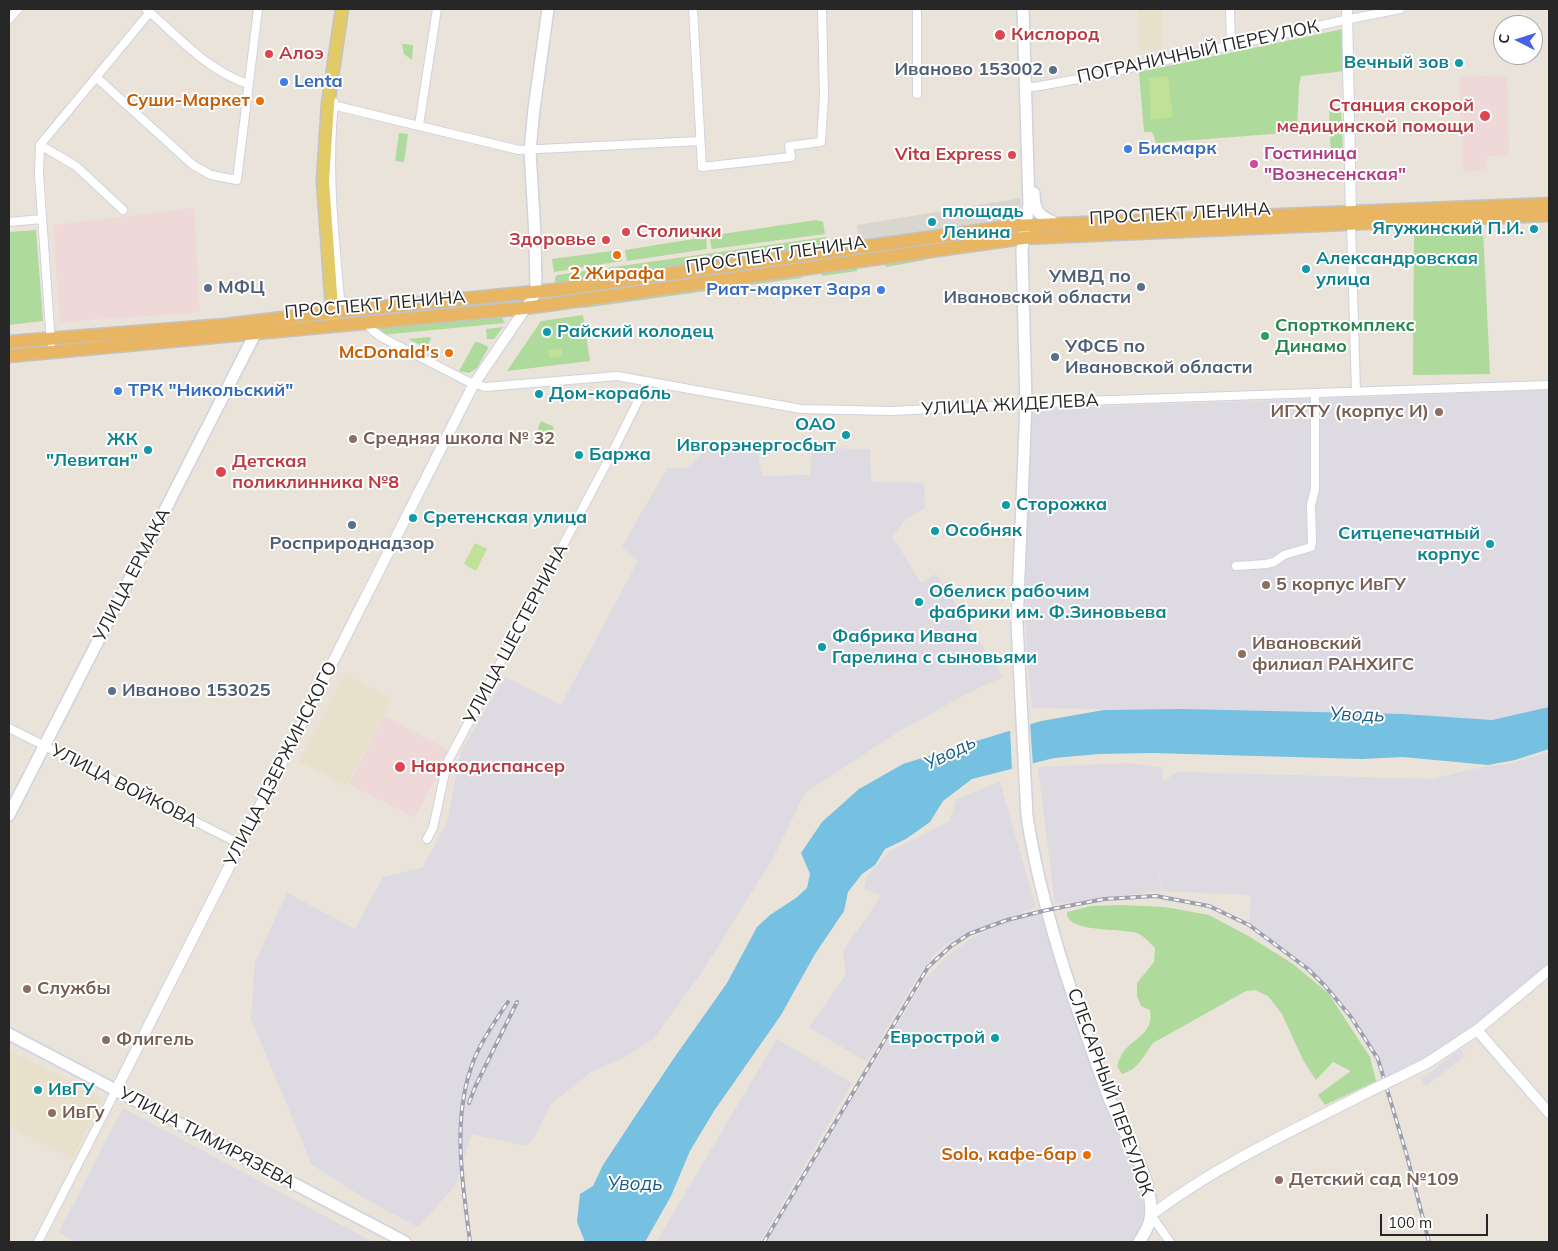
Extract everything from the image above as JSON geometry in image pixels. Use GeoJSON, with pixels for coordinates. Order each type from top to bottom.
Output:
{"type":"FeatureCollection","features":[{"type":"Feature","properties":{"kind":"highway","name":"ПРОСПЕКТ ЛЕНИНА"},"geometry":{"type":"LineString","coordinates":[[9,356],[255,334],[333,319],[351,311],[536,292],[1024,232],[1351,217],[1549,204]]}},
{"type":"Feature","properties":{"kind":"highway","name":"ПРОСПЕКТ ЛЕНИНА"},"geometry":{"type":"LineString","coordinates":[[9,342],[260,321],[333,319],[367,323],[525,308],[1024,232],[1057,224],[1351,217],[1549,215]]}},
{"type":"Feature","properties":{"kind":"highway"},"geometry":{"type":"LineString","coordinates":[[255,334],[260,321]]}},
{"type":"Feature","properties":{"kind":"main road"},"geometry":{"type":"LineString","coordinates":[[333,319],[323,181],[342,9]]}},
{"type":"Feature","properties":{"kind":"main road"},"geometry":{"type":"LineString","coordinates":[[536,292],[536,244],[530,151],[548,9]]}},
{"type":"Feature","properties":{"kind":"main road"},"geometry":{"type":"LineString","coordinates":[[1023,9],[1034,203],[1039,214],[1057,224]]}},
{"type":"Feature","properties":{"kind":"main road"},"geometry":{"type":"LineString","coordinates":[[1028,9],[1028,87]]}},
{"type":"Feature","properties":{"kind":"main road","name":"СЛЕСАРНЫЙ ПЕРЕУЛОК"},"geometry":{"type":"LineString","coordinates":[[1028,87],[1028,204],[1022,250],[1026,403],[1017,624],[1027,816],[1047,910],[1106,1092],[1144,1177],[1150,1198],[1151,1216]]}},
{"type":"Feature","properties":{"kind":"main road"},"geometry":{"type":"LineString","coordinates":[[1024,232],[1034,203]]}},
{"type":"Feature","properties":{"kind":"main road","name":"УЛИЦА ЕРМАКА"},"geometry":{"type":"LineString","coordinates":[[9,814],[255,334]]}},
{"type":"Feature","properties":{"kind":"main road","name":"УЛИЦА ТИМИРЯЗЕВА"},"geometry":{"type":"LineString","coordinates":[[9,1034],[405,1242]]}},
{"type":"Feature","properties":{"kind":"main road"},"geometry":{"type":"LineString","coordinates":[[1140,1242],[1150,1224],[1151,1216]]}},
{"type":"Feature","properties":{"kind":"street"},"geometry":{"type":"LineString","coordinates":[[9,19],[18,9]]}},
{"type":"Feature","properties":{"kind":"street"},"geometry":{"type":"LineString","coordinates":[[96,77],[193,165],[210,175],[237,180],[258,9]]}},
{"type":"Feature","properties":{"kind":"street"},"geometry":{"type":"LineString","coordinates":[[347,9],[331,105],[330,176],[340,298],[351,311]]}},
{"type":"Feature","properties":{"kind":"street"},"geometry":{"type":"LineString","coordinates":[[419,125],[437,9]]}},
{"type":"Feature","properties":{"kind":"street"},"geometry":{"type":"LineString","coordinates":[[693,9],[702,168],[791,157],[789,146],[822,142],[824,96],[822,9]]}},
{"type":"Feature","properties":{"kind":"street"},"geometry":{"type":"LineString","coordinates":[[917,9],[917,94]]}},
{"type":"Feature","properties":{"kind":"street"},"geometry":{"type":"LineString","coordinates":[[1230,9],[1231,45]]}},
{"type":"Feature","properties":{"kind":"street","name":"ПОГРАНИЧНЫЙ ПЕРЕУЛОК"},"geometry":{"type":"LineString","coordinates":[[1028,87],[1094,76],[1231,45],[1347,14],[1400,9]]}},
{"type":"Feature","properties":{"kind":"street"},"geometry":{"type":"LineString","coordinates":[[51,352],[39,174],[40,145],[148,11],[209,65],[232,78],[248,84]]}},
{"type":"Feature","properties":{"kind":"street"},"geometry":{"type":"LineString","coordinates":[[1347,14],[1356,392]]}},
{"type":"Feature","properties":{"kind":"street"},"geometry":{"type":"LineString","coordinates":[[331,105],[519,150],[530,151],[700,141]]}},
{"type":"Feature","properties":{"kind":"street"},"geometry":{"type":"LineString","coordinates":[[40,145],[76,166],[123,210]]}},
{"type":"Feature","properties":{"kind":"street"},"geometry":{"type":"LineString","coordinates":[[9,222],[42,219]]}},
{"type":"Feature","properties":{"kind":"street","name":"УЛИЦА ДЗЕРЖИНСКОГО"},"geometry":{"type":"LineString","coordinates":[[38,1242],[474,384],[536,292]]}},
{"type":"Feature","properties":{"kind":"street"},"geometry":{"type":"LineString","coordinates":[[367,323],[373,331],[383,338],[474,384]]}},
{"type":"Feature","properties":{"kind":"street","name":"УЛИЦА ЖИДЕЛЕВА"},"geometry":{"type":"LineString","coordinates":[[474,384],[485,387],[522,385],[609,375],[815,410],[907,411],[1026,403],[1549,384]]}},
{"type":"Feature","properties":{"kind":"street","name":"УЛИЦА ШЕСТЕРНИНА"},"geometry":{"type":"LineString","coordinates":[[427,839],[433,828],[447,763],[610,457],[648,381]]}},
{"type":"Feature","properties":{"kind":"street"},"geometry":{"type":"LineString","coordinates":[[1236,566],[1274,562],[1284,555],[1310,547],[1312,542],[1311,505],[1315,489],[1315,394]]}},
{"type":"Feature","properties":{"kind":"street","name":"УЛИЦА ВОЙКОВА"},"geometry":{"type":"LineString","coordinates":[[9,728],[240,844]]}},
{"type":"Feature","properties":{"kind":"street"},"geometry":{"type":"LineString","coordinates":[[1151,1216],[1171,1200],[1218,1171],[1427,1063],[1477,1030],[1549,970]]}},
{"type":"Feature","properties":{"kind":"street"},"geometry":{"type":"LineString","coordinates":[[1477,1030],[1547,1106]]}},
{"type":"Feature","properties":{"kind":"street","name":"СЛЕСАРНЫЙ ПЕРЕУЛОК"},"geometry":{"type":"LineString","coordinates":[[1151,1216],[1170,1242]]}},
{"type":"Feature","properties":{"kind":"shaded area"},"geometry":{"type":"Polygon","coordinates":[[[1138,9],[1161,9],[1163,49],[1139,50],[1138,9]]]}},
{"type":"Feature","properties":{"kind":"shaded area","name":"Станция скорой медицинской помощи"},"geometry":{"type":"Polygon","coordinates":[[[1507,75],[1509,155],[1487,156],[1487,168],[1463,172],[1460,77],[1507,75]]]}},
{"type":"Feature","properties":{"kind":"shaded area","name":"площадь Ленина"},"geometry":{"type":"Polygon","coordinates":[[[1021,198],[1019,213],[1009,219],[859,242],[857,225],[1021,198]]]}},
{"type":"Feature","properties":{"kind":"shaded area"},"geometry":{"type":"Polygon","coordinates":[[[194,208],[200,312],[60,322],[53,225],[194,208]]]}},
{"type":"Feature","properties":{"kind":"shaded area"},"geometry":{"type":"Polygon","coordinates":[[[1549,390],[1549,707],[1492,720],[1403,714],[1032,708],[1026,642],[1026,565],[1032,409],[1549,390]]]}},
{"type":"Feature","properties":{"kind":"shaded area"},"geometry":{"type":"Polygon","coordinates":[[[714,442],[741,443],[757,448],[762,476],[810,475],[812,448],[870,449],[871,482],[924,483],[925,508],[906,519],[892,536],[921,583],[936,574],[1003,677],[964,695],[898,732],[805,793],[773,858],[702,972],[654,1038],[625,1057],[591,1072],[551,1104],[535,1136],[527,1146],[472,1134],[455,1186],[418,1227],[378,1206],[312,1165],[251,1019],[255,962],[287,893],[355,929],[383,877],[423,867],[447,822],[461,751],[505,677],[561,705],[638,561],[622,547],[667,468],[687,468],[714,442]]]}},
{"type":"Feature","properties":{"kind":"shaded area"},"geometry":{"type":"Polygon","coordinates":[[[345,675],[392,699],[346,786],[300,762],[345,675]]]}},
{"type":"Feature","properties":{"kind":"shaded area","name":"Наркодиспансер"},"geometry":{"type":"Polygon","coordinates":[[[384,716],[450,751],[415,818],[349,784],[384,716]]]}},
{"type":"Feature","properties":{"kind":"shaded area"},"geometry":{"type":"Polygon","coordinates":[[[1549,752],[1549,969],[1427,1063],[1386,1078],[1379,1059],[1352,1017],[1328,987],[1309,969],[1249,924],[1251,895],[1162,891],[1155,845],[1161,891],[1055,904],[1038,767],[1129,763],[1163,768],[1162,782],[1178,772],[1433,779],[1482,767],[1510,764],[1549,752]]]}},
{"type":"Feature","properties":{"kind":"shaded area"},"geometry":{"type":"Polygon","coordinates":[[[1000,782],[1036,907],[969,933],[945,945],[934,954],[914,982],[867,1062],[809,1027],[846,975],[843,951],[882,895],[864,889],[867,876],[890,851],[950,821],[956,799],[1000,782]]]}},
{"type":"Feature","properties":{"kind":"shaded area"},"geometry":{"type":"Polygon","coordinates":[[[1043,913],[1140,1181],[1145,1217],[1143,1230],[1135,1242],[766,1242],[923,982],[946,957],[970,939],[1008,921],[1043,913]]]}},
{"type":"Feature","properties":{"kind":"shaded area"},"geometry":{"type":"Polygon","coordinates":[[[777,1039],[852,1083],[760,1242],[656,1242],[777,1039]]]}},
{"type":"Feature","properties":{"kind":"shaded area"},"geometry":{"type":"Polygon","coordinates":[[[1460,1049],[1465,1056],[1426,1086],[1421,1079],[1460,1049]]]}},
{"type":"Feature","properties":{"kind":"shaded area","name":"ИвГу"},"geometry":{"type":"Polygon","coordinates":[[[9,1050],[102,1098],[73,1158],[9,1127],[9,1050]]]}},
{"type":"Feature","properties":{"kind":"shaded area"},"geometry":{"type":"Polygon","coordinates":[[[123,1108],[373,1242],[75,1242],[59,1232],[123,1108]]]}},
{"type":"Feature","properties":{"kind":"green space"},"geometry":{"type":"Polygon","coordinates":[[[1343,29],[1345,71],[1301,76],[1297,132],[1156,143],[1152,132],[1144,132],[1139,72],[1343,29]]]}},
{"type":"Feature","properties":{"kind":"green space"},"geometry":{"type":"Polygon","coordinates":[[[402,44],[413,45],[412,60],[404,54],[402,44]]]}},
{"type":"Feature","properties":{"kind":"green space"},"geometry":{"type":"Polygon","coordinates":[[[1168,76],[1173,117],[1151,120],[1149,78],[1168,76]]]}},
{"type":"Feature","properties":{"kind":"green space"},"geometry":{"type":"Polygon","coordinates":[[[1329,107],[1341,107],[1343,157],[1331,157],[1329,107]]]}},
{"type":"Feature","properties":{"kind":"green space"},"geometry":{"type":"Polygon","coordinates":[[[399,133],[408,134],[404,162],[395,161],[399,133]]]}},
{"type":"Feature","properties":{"kind":"green space"},"geometry":{"type":"Polygon","coordinates":[[[816,220],[823,222],[825,234],[712,249],[709,236],[816,220]]]}},
{"type":"Feature","properties":{"kind":"green space"},"geometry":{"type":"Polygon","coordinates":[[[1483,229],[1490,374],[1413,375],[1414,233],[1483,229]]]}},
{"type":"Feature","properties":{"kind":"green space"},"geometry":{"type":"Polygon","coordinates":[[[36,230],[43,321],[9,325],[9,232],[36,230]]]}},
{"type":"Feature","properties":{"kind":"green space"},"geometry":{"type":"Polygon","coordinates":[[[706,237],[707,249],[627,261],[625,250],[706,237]]]}},
{"type":"Feature","properties":{"kind":"green space"},"geometry":{"type":"Polygon","coordinates":[[[826,237],[825,246],[555,283],[557,275],[826,237]]]}},
{"type":"Feature","properties":{"kind":"green space"},"geometry":{"type":"Polygon","coordinates":[[[620,250],[622,261],[554,272],[552,259],[620,250]]]}},
{"type":"Feature","properties":{"kind":"green space"},"geometry":{"type":"Polygon","coordinates":[[[925,257],[925,260],[886,267],[886,263],[925,257]]]}},
{"type":"Feature","properties":{"kind":"green space"},"geometry":{"type":"Polygon","coordinates":[[[857,268],[857,271],[822,276],[822,272],[857,268]]]}},
{"type":"Feature","properties":{"kind":"green space"},"geometry":{"type":"Polygon","coordinates":[[[800,271],[801,278],[584,308],[584,304],[800,271]]]}},
{"type":"Feature","properties":{"kind":"green space"},"geometry":{"type":"Polygon","coordinates":[[[583,315],[590,361],[507,371],[541,321],[583,315]]]}},
{"type":"Feature","properties":{"kind":"green space"},"geometry":{"type":"Polygon","coordinates":[[[501,316],[505,323],[381,335],[380,328],[381,327],[501,316]]]}},
{"type":"Feature","properties":{"kind":"green space"},"geometry":{"type":"Polygon","coordinates":[[[503,327],[494,339],[487,339],[486,329],[503,327]]]}},
{"type":"Feature","properties":{"kind":"green space"},"geometry":{"type":"Polygon","coordinates":[[[430,337],[431,339],[426,348],[408,339],[430,337]]]}},
{"type":"Feature","properties":{"kind":"green space"},"geometry":{"type":"Polygon","coordinates":[[[475,342],[488,348],[477,368],[469,373],[459,371],[475,342]]]}},
{"type":"Feature","properties":{"kind":"green space"},"geometry":{"type":"Polygon","coordinates":[[[561,348],[562,356],[549,358],[548,350],[561,348]]]}},
{"type":"Feature","properties":{"kind":"green space"},"geometry":{"type":"Polygon","coordinates":[[[541,421],[554,427],[546,446],[533,441],[541,421]]]}},
{"type":"Feature","properties":{"kind":"green space"},"geometry":{"type":"Polygon","coordinates":[[[475,543],[487,549],[476,571],[464,564],[475,543]]]}},
{"type":"Feature","properties":{"kind":"green space"},"geometry":{"type":"Polygon","coordinates":[[[1091,906],[1165,907],[1209,915],[1250,937],[1293,964],[1328,993],[1370,1057],[1376,1081],[1325,1105],[1318,1095],[1351,1071],[1333,1062],[1316,1080],[1303,1060],[1282,1014],[1268,996],[1255,990],[1246,991],[1153,1043],[1133,1069],[1122,1074],[1117,1066],[1122,1054],[1142,1035],[1149,1025],[1150,1010],[1141,1006],[1137,996],[1137,983],[1154,962],[1155,948],[1137,933],[1084,927],[1069,919],[1067,912],[1091,906]]]}},
{"type":"Feature","properties":{"kind":"water","name":"Уводь"},"geometry":{"type":"Polygon","coordinates":[[[1549,707],[1549,749],[1515,760],[1488,765],[1403,757],[1362,759],[1152,753],[1099,754],[1054,758],[972,779],[943,801],[930,822],[906,839],[885,849],[875,865],[862,874],[848,892],[844,911],[815,954],[781,1015],[714,1111],[690,1151],[671,1196],[645,1242],[585,1242],[577,1222],[580,1194],[593,1186],[603,1165],[632,1121],[727,983],[757,927],[807,888],[810,874],[801,853],[822,822],[859,789],[903,764],[1041,721],[1104,710],[1181,709],[1403,714],[1492,720],[1549,707]]]}},
{"type":"Feature","properties":{"kind":"pier"},"geometry":{"type":"Polygon","coordinates":[[[1030,722],[1033,766],[1012,771],[1010,728],[1030,722]]]}},
{"type":"Feature","properties":{"kind":"railway"},"geometry":{"type":"LineString","coordinates":[[764,1242],[928,967],[951,946],[969,934],[1007,920],[1047,910],[1104,899],[1156,896],[1209,906],[1249,925],[1308,969],[1351,1017],[1378,1059],[1407,1156],[1429,1242]]}},
{"type":"Feature","properties":{"kind":"railway"},"geometry":{"type":"LineString","coordinates":[[470,1242],[462,1177],[460,1132],[465,1089],[478,1051],[508,1002]]}},
{"type":"Feature","properties":{"kind":"railway"},"geometry":{"type":"LineString","coordinates":[[469,1103],[517,1002]]}},
{"type":"Feature","properties":{"kind":"place","name":"Кислород"},"geometry":{"type":"Point","coordinates":[1000,35]}},
{"type":"Feature","properties":{"kind":"place","name":"Алоэ"},"geometry":{"type":"Point","coordinates":[269,54]}},
{"type":"Feature","properties":{"kind":"place","name":"Вечный зов"},"geometry":{"type":"Point","coordinates":[1459,63]}},
{"type":"Feature","properties":{"kind":"place","name":"Иваново 153002"},"geometry":{"type":"Point","coordinates":[1053,70]}},
{"type":"Feature","properties":{"kind":"place","name":"Lenta"},"geometry":{"type":"Point","coordinates":[284,82]}},
{"type":"Feature","properties":{"kind":"place","name":"Суши-Маркет"},"geometry":{"type":"Point","coordinates":[260,101]}},
{"type":"Feature","properties":{"kind":"place","name":"Станция скорой медицинской помощи"},"geometry":{"type":"Point","coordinates":[1485,116]}},
{"type":"Feature","properties":{"kind":"place","name":"Бисмарк"},"geometry":{"type":"Point","coordinates":[1128,149]}},
{"type":"Feature","properties":{"kind":"place","name":"Vita Express"},"geometry":{"type":"Point","coordinates":[1012,155]}},
{"type":"Feature","properties":{"kind":"place","name":"Гостиница \"Вознесенская\""},"geometry":{"type":"Point","coordinates":[1254,164]}},
{"type":"Feature","properties":{"kind":"place","name":"площадь Ленина"},"geometry":{"type":"Point","coordinates":[932,222]}},
{"type":"Feature","properties":{"kind":"place","name":"Ягужинский П.И."},"geometry":{"type":"Point","coordinates":[1534,229]}},
{"type":"Feature","properties":{"kind":"place","name":"Столички"},"geometry":{"type":"Point","coordinates":[626,232]}},
{"type":"Feature","properties":{"kind":"place","name":"Здоровье"},"geometry":{"type":"Point","coordinates":[606,240]}},
{"type":"Feature","properties":{"kind":"place","name":"2 Жирафа"},"geometry":{"type":"Point","coordinates":[617,255]}},
{"type":"Feature","properties":{"kind":"place","name":"Александровская улица"},"geometry":{"type":"Point","coordinates":[1306,269]}},
{"type":"Feature","properties":{"kind":"place","name":"УМВД по Ивановской области"},"geometry":{"type":"Point","coordinates":[1141,287]}},
{"type":"Feature","properties":{"kind":"place","name":"МФЦ"},"geometry":{"type":"Point","coordinates":[208,288]}},
{"type":"Feature","properties":{"kind":"place","name":"Риат-маркет Заря"},"geometry":{"type":"Point","coordinates":[881,290]}},
{"type":"Feature","properties":{"kind":"place","name":"Райский колодец"},"geometry":{"type":"Point","coordinates":[547,332]}},
{"type":"Feature","properties":{"kind":"place","name":"Спорткомплекс Динамо"},"geometry":{"type":"Point","coordinates":[1265,336]}},
{"type":"Feature","properties":{"kind":"place","name":"McDonald's"},"geometry":{"type":"Point","coordinates":[449,353]}},
{"type":"Feature","properties":{"kind":"place","name":"УФСБ по Ивановской области"},"geometry":{"type":"Point","coordinates":[1055,357]}},
{"type":"Feature","properties":{"kind":"place","name":"ТРК \"Никольский\""},"geometry":{"type":"Point","coordinates":[118,391]}},
{"type":"Feature","properties":{"kind":"place","name":"Дом-корабль"},"geometry":{"type":"Point","coordinates":[539,394]}},
{"type":"Feature","properties":{"kind":"place","name":"ИГХТУ (корпус И)"},"geometry":{"type":"Point","coordinates":[1439,412]}},
{"type":"Feature","properties":{"kind":"place","name":"ОАО Ивгорэнергосбыт"},"geometry":{"type":"Point","coordinates":[846,435]}},
{"type":"Feature","properties":{"kind":"place","name":"Средняя школа № 32"},"geometry":{"type":"Point","coordinates":[353,439]}},
{"type":"Feature","properties":{"kind":"place","name":"ЖК \"Левитан\""},"geometry":{"type":"Point","coordinates":[148,450]}},
{"type":"Feature","properties":{"kind":"place","name":"Баржа"},"geometry":{"type":"Point","coordinates":[579,455]}},
{"type":"Feature","properties":{"kind":"place","name":"Детская поликлинника №8"},"geometry":{"type":"Point","coordinates":[221,472]}},
{"type":"Feature","properties":{"kind":"place","name":"Сторожка"},"geometry":{"type":"Point","coordinates":[1006,505]}},
{"type":"Feature","properties":{"kind":"place","name":"Сретенская улица"},"geometry":{"type":"Point","coordinates":[413,518]}},
{"type":"Feature","properties":{"kind":"place","name":"Росприроднадзор"},"geometry":{"type":"Point","coordinates":[352,525]}},
{"type":"Feature","properties":{"kind":"place","name":"Особняк"},"geometry":{"type":"Point","coordinates":[935,531]}},
{"type":"Feature","properties":{"kind":"place","name":"Ситцепечатный корпус"},"geometry":{"type":"Point","coordinates":[1490,544]}},
{"type":"Feature","properties":{"kind":"place","name":"5 корпус ИвГУ"},"geometry":{"type":"Point","coordinates":[1266,585]}},
{"type":"Feature","properties":{"kind":"place","name":"Обелиск рабочим фабрики им. Ф.Зиновьева"},"geometry":{"type":"Point","coordinates":[919,602]}},
{"type":"Feature","properties":{"kind":"place","name":"Фабрика Ивана Гарелина с сыновьями"},"geometry":{"type":"Point","coordinates":[822,647]}},
{"type":"Feature","properties":{"kind":"place","name":"Ивановский филиал РАНХИГС"},"geometry":{"type":"Point","coordinates":[1242,654]}},
{"type":"Feature","properties":{"kind":"place","name":"Иваново 153025"},"geometry":{"type":"Point","coordinates":[112,691]}},
{"type":"Feature","properties":{"kind":"place","name":"Наркодиспансер"},"geometry":{"type":"Point","coordinates":[400,767]}},
{"type":"Feature","properties":{"kind":"place","name":"Службы"},"geometry":{"type":"Point","coordinates":[27,989]}},
{"type":"Feature","properties":{"kind":"place","name":"Еврострой"},"geometry":{"type":"Point","coordinates":[995,1038]}},
{"type":"Feature","properties":{"kind":"place","name":"Флигель"},"geometry":{"type":"Point","coordinates":[106,1040]}},
{"type":"Feature","properties":{"kind":"place","name":"ИвГУ"},"geometry":{"type":"Point","coordinates":[38,1090]}},
{"type":"Feature","properties":{"kind":"place","name":"ИвГу"},"geometry":{"type":"Point","coordinates":[52,1113]}},
{"type":"Feature","properties":{"kind":"place","name":"Solo, кафе-бар"},"geometry":{"type":"Point","coordinates":[1087,1155]}},
{"type":"Feature","properties":{"kind":"place","name":"Детский сад №109"},"geometry":{"type":"Point","coordinates":[1279,1180]}}]}
